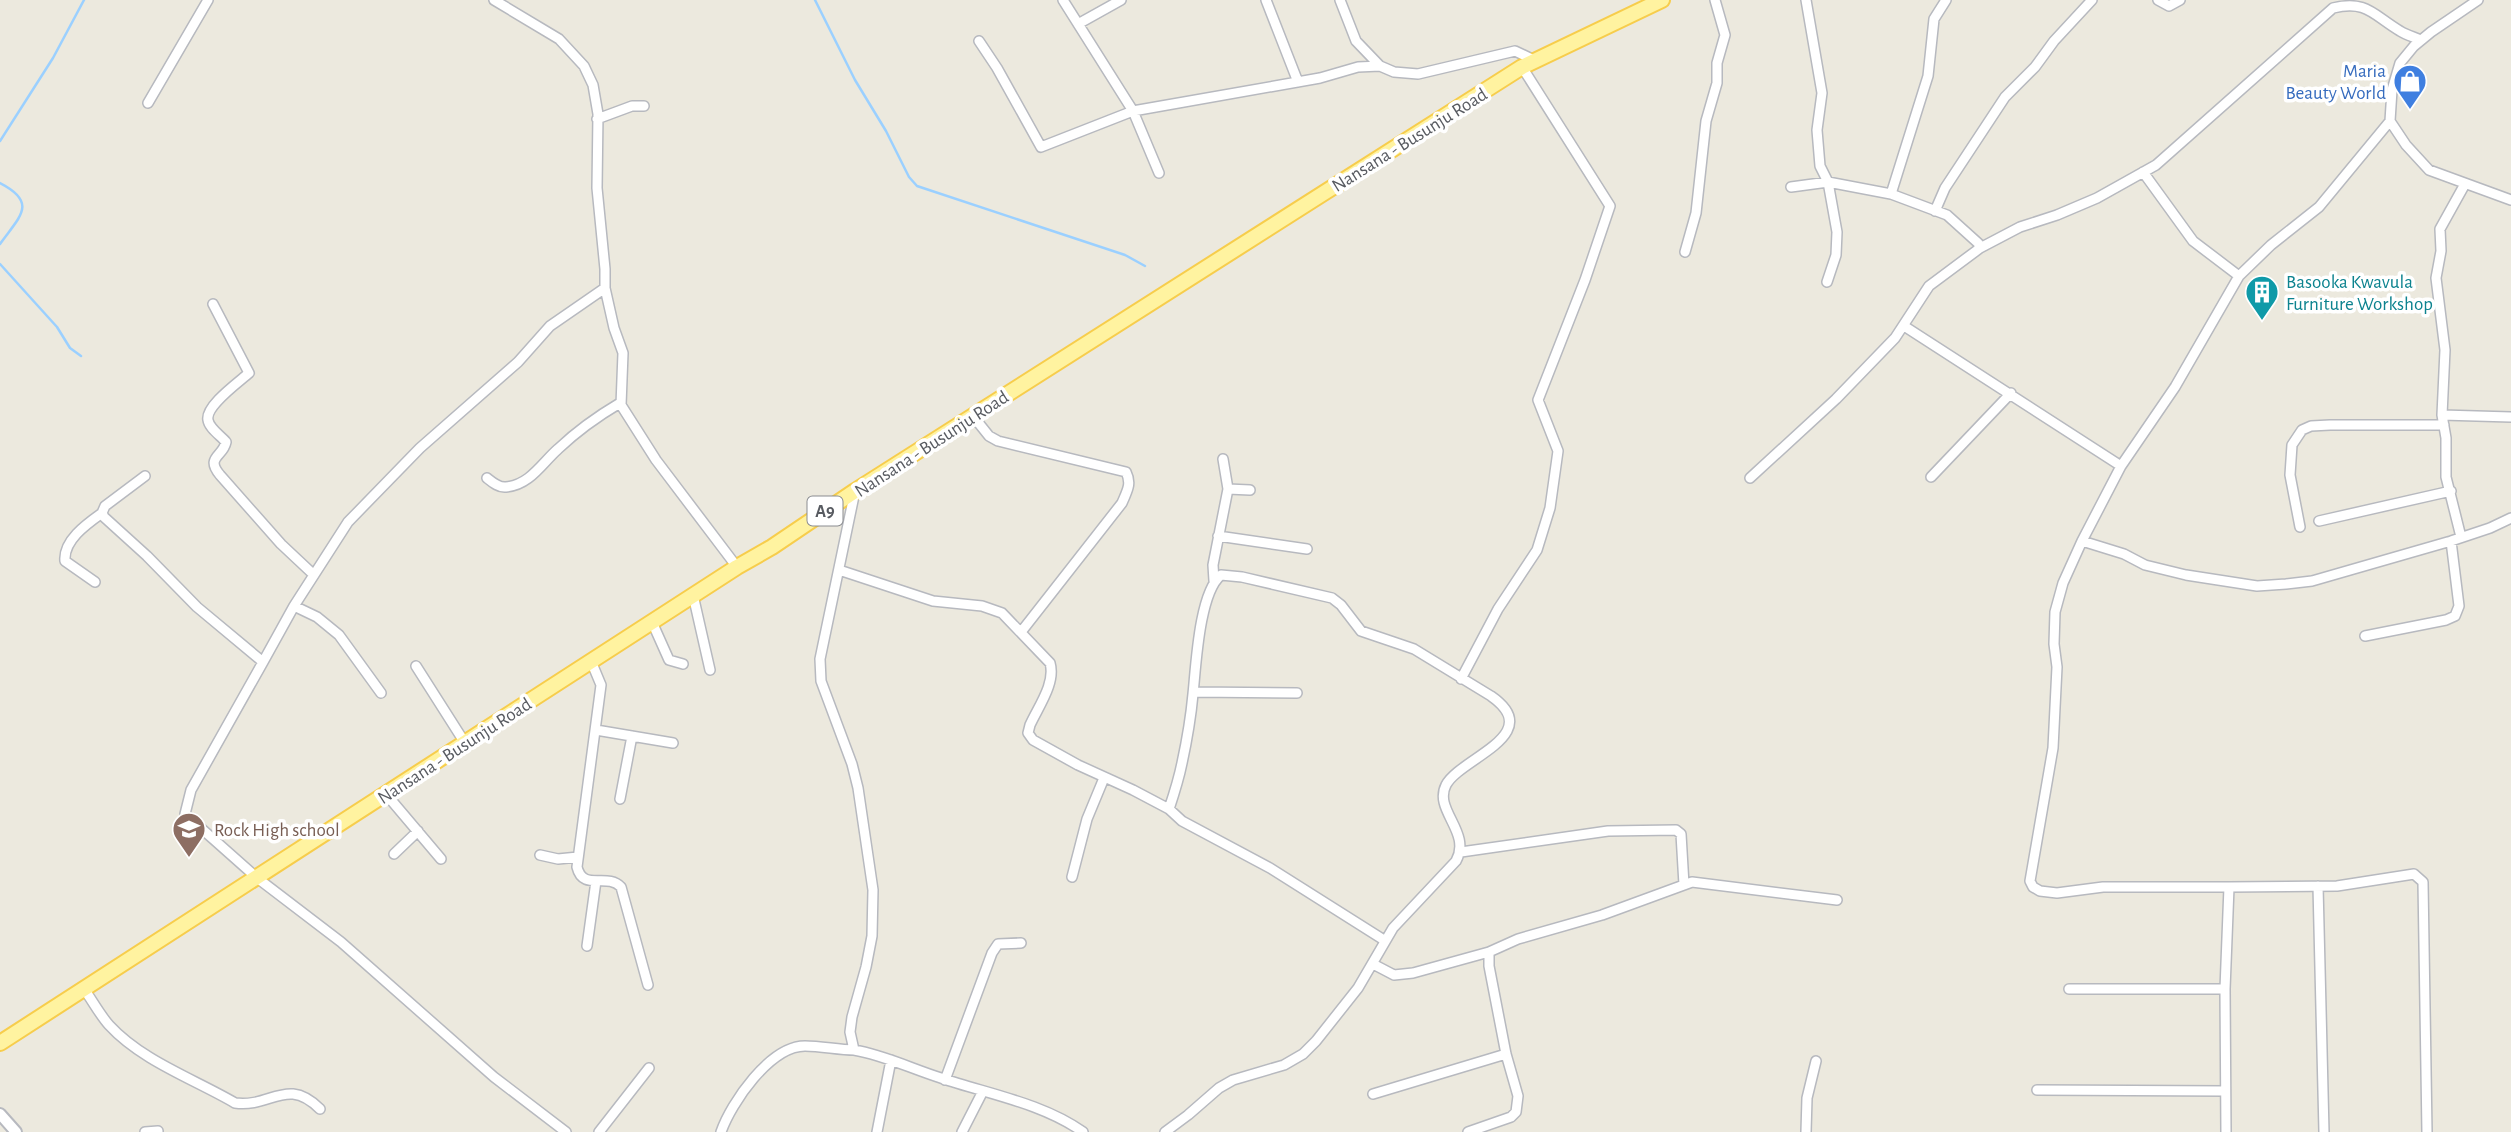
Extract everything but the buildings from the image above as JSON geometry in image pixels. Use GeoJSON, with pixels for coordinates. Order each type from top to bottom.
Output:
{"type":"FeatureCollection","features":[{"type":"Feature","properties":{"kind":"main road","name":"Nansana - Busunju Road"},"geometry":{"type":"LineString","coordinates":[[0,1043],[855,491],[1528,64],[1662,0]]}},
{"type":"Feature","properties":{"kind":"street"},"geometry":{"type":"LineString","coordinates":[[148,103],[208,0]]}},
{"type":"Feature","properties":{"kind":"street"},"geometry":{"type":"LineString","coordinates":[[494,0],[559,39],[584,66],[593,85],[605,288],[623,353],[624,377],[620,403],[656,460],[737,567]]}},
{"type":"Feature","properties":{"kind":"street"},"geometry":{"type":"LineString","coordinates":[[1063,0],[1132,111],[1159,173]]}},
{"type":"Feature","properties":{"kind":"street"},"geometry":{"type":"LineString","coordinates":[[1079,24],[1121,0]]}},
{"type":"Feature","properties":{"kind":"street"},"geometry":{"type":"LineString","coordinates":[[1266,0],[1298,82]]}},
{"type":"Feature","properties":{"kind":"street"},"geometry":{"type":"LineString","coordinates":[[1340,0],[1356,41],[1380,66],[1394,72],[1418,74],[1515,51],[1528,64],[1610,206],[1585,280],[1538,400],[1558,451],[1550,508],[1537,550],[1498,609],[1461,679]]}},
{"type":"Feature","properties":{"kind":"street"},"geometry":{"type":"LineString","coordinates":[[1685,252],[1696,213],[1706,121],[1717,83],[1717,63],[1724,35],[1715,0]]}},
{"type":"Feature","properties":{"kind":"street"},"geometry":{"type":"LineString","coordinates":[[1806,0],[1822,93],[1817,130],[1820,166],[1828,182],[1837,232],[1836,255],[1827,282]]}},
{"type":"Feature","properties":{"kind":"street"},"geometry":{"type":"LineString","coordinates":[[1891,194],[1928,76],[1934,19],[1946,0]]}},
{"type":"Feature","properties":{"kind":"street"},"geometry":{"type":"LineString","coordinates":[[1935,211],[1945,188],[2005,97],[2035,67],[2054,41],[2092,0]]}},
{"type":"Feature","properties":{"kind":"street"},"geometry":{"type":"LineString","coordinates":[[2158,0],[2169,6],[2180,0]]}},
{"type":"Feature","properties":{"kind":"street"},"geometry":{"type":"LineString","coordinates":[[2427,1132],[2423,882],[2414,874],[2337,886],[2213,889],[2177,886],[2103,887],[2057,893],[2040,891],[2033,887],[2030,881],[2053,748],[2057,667],[2054,644],[2055,612],[2063,583],[2082,541],[2121,466],[2175,387],[2239,276],[2271,245],[2319,207],[2390,121],[2392,90],[2400,63],[2421,40],[2478,0]]}},
{"type":"Feature","properties":{"kind":"street"},"geometry":{"type":"LineString","coordinates":[[1750,478],[1836,399],[1904,326],[1929,286],[1980,248],[2020,227],[2097,198],[2123,181],[2156,165],[2333,8],[2346,4],[2366,6],[2401,31],[2421,40]]}},
{"type":"Feature","properties":{"kind":"street"},"geometry":{"type":"LineString","coordinates":[[979,41],[1041,148],[1132,111],[1298,82],[1358,67],[1380,66]]}},
{"type":"Feature","properties":{"kind":"street"},"geometry":{"type":"LineString","coordinates":[[597,119],[632,106],[644,106]]}},
{"type":"Feature","properties":{"kind":"street"},"geometry":{"type":"LineString","coordinates":[[2390,121],[2406,145],[2429,170],[2511,200]]}},
{"type":"Feature","properties":{"kind":"street"},"geometry":{"type":"LineString","coordinates":[[2143,172],[2193,241],[2239,276]]}},
{"type":"Feature","properties":{"kind":"street"},"geometry":{"type":"LineString","coordinates":[[1791,187],[1828,182],[1891,194],[1953,219],[1980,248]]}},
{"type":"Feature","properties":{"kind":"street"},"geometry":{"type":"LineString","coordinates":[[2461,537],[2446,477],[2443,420],[2445,350],[2436,278],[2441,251],[2440,229],[2465,184]]}},
{"type":"Feature","properties":{"kind":"street"},"geometry":{"type":"LineString","coordinates":[[566,1132],[494,1077],[341,942],[257,877],[185,814],[191,790],[262,662],[348,522],[394,473],[517,362],[550,326],[605,288]]}},
{"type":"Feature","properties":{"kind":"street"},"geometry":{"type":"LineString","coordinates":[[213,303],[248,373],[216,402],[208,415],[208,421],[226,442],[225,449],[215,459],[214,464],[220,475],[281,544],[314,575]]}},
{"type":"Feature","properties":{"kind":"street"},"geometry":{"type":"LineString","coordinates":[[1904,326],[2121,466]]}},
{"type":"Feature","properties":{"kind":"street"},"geometry":{"type":"LineString","coordinates":[[1931,477],[2011,393]]}},
{"type":"Feature","properties":{"kind":"street"},"geometry":{"type":"LineString","coordinates":[[486,478],[500,487],[507,487],[530,478],[558,449],[600,415],[620,403]]}},
{"type":"Feature","properties":{"kind":"street"},"geometry":{"type":"LineString","coordinates":[[974,416],[989,436],[998,442],[1126,471],[1129,478],[1130,484],[1122,503],[1021,632]]}},
{"type":"Feature","properties":{"kind":"street"},"geometry":{"type":"LineString","coordinates":[[2300,527],[2290,475],[2291,445],[2302,430],[2311,426],[2511,417]]}},
{"type":"Feature","properties":{"kind":"street"},"geometry":{"type":"LineString","coordinates":[[1214,581],[1213,565],[1228,489],[1223,459]]}},
{"type":"Feature","properties":{"kind":"street"},"geometry":{"type":"LineString","coordinates":[[95,582],[65,561],[64,555],[84,526],[145,476]]}},
{"type":"Feature","properties":{"kind":"street"},"geometry":{"type":"LineString","coordinates":[[1228,489],[1250,490]]}},
{"type":"Feature","properties":{"kind":"street"},"geometry":{"type":"LineString","coordinates":[[854,1050],[851,1025],[872,936],[873,890],[858,788],[852,764],[821,681],[820,659],[855,491]]}},
{"type":"Feature","properties":{"kind":"street"},"geometry":{"type":"LineString","coordinates":[[2319,521],[2451,491]]}},
{"type":"Feature","properties":{"kind":"street"},"geometry":{"type":"LineString","coordinates":[[103,513],[104,517],[147,555],[197,607],[262,662]]}},
{"type":"Feature","properties":{"kind":"street"},"geometry":{"type":"LineString","coordinates":[[2082,541],[2124,554],[2146,565],[2186,575],[2258,586],[2312,581],[2451,541],[2511,518]]}},
{"type":"Feature","properties":{"kind":"street"},"geometry":{"type":"LineString","coordinates":[[1219,536],[1307,549]]}},
{"type":"Feature","properties":{"kind":"street"},"geometry":{"type":"LineString","coordinates":[[2365,636],[2455,616],[2459,606],[2451,541]]}},
{"type":"Feature","properties":{"kind":"street"},"geometry":{"type":"LineString","coordinates":[[839,570],[933,601],[982,606],[1002,613],[1050,663],[1052,674],[1028,733],[1033,740],[1169,810],[1182,821],[1270,868],[1384,940]]}},
{"type":"Feature","properties":{"kind":"street"},"geometry":{"type":"LineString","coordinates":[[1165,1132],[1219,1088],[1233,1080],[1284,1065],[1303,1054],[1315,1041],[1358,988],[1384,940],[1408,910],[1456,861],[1461,852],[1458,832],[1443,800],[1446,785],[1457,772],[1494,747],[1509,723],[1499,701],[1414,649],[1361,631],[1342,605],[1332,598],[1221,575],[1214,581],[1206,604],[1182,763],[1169,810]]}},
{"type":"Feature","properties":{"kind":"street"},"geometry":{"type":"LineString","coordinates":[[693,595],[710,670]]}},
{"type":"Feature","properties":{"kind":"street"},"geometry":{"type":"LineString","coordinates":[[294,606],[317,617],[339,635],[381,693]]}},
{"type":"Feature","properties":{"kind":"street"},"geometry":{"type":"LineString","coordinates":[[652,622],[669,660],[682,664]]}},
{"type":"Feature","properties":{"kind":"street"},"geometry":{"type":"LineString","coordinates":[[591,661],[601,685],[577,867],[581,877],[596,881],[614,881],[621,887],[648,985]]}},
{"type":"Feature","properties":{"kind":"street"},"geometry":{"type":"LineString","coordinates":[[416,666],[465,743]]}},
{"type":"Feature","properties":{"kind":"street"},"geometry":{"type":"LineString","coordinates":[[1194,692],[1297,693]]}},
{"type":"Feature","properties":{"kind":"street"},"geometry":{"type":"LineString","coordinates":[[596,730],[673,743]]}},
{"type":"Feature","properties":{"kind":"street"},"geometry":{"type":"LineString","coordinates":[[620,799],[632,736]]}},
{"type":"Feature","properties":{"kind":"street"},"geometry":{"type":"LineString","coordinates":[[1072,877],[1087,819],[1104,778]]}},
{"type":"Feature","properties":{"kind":"street"},"geometry":{"type":"LineString","coordinates":[[386,794],[441,859]]}},
{"type":"Feature","properties":{"kind":"street"},"geometry":{"type":"LineString","coordinates":[[1461,852],[1608,831],[1676,830],[1681,834],[1684,885]]}},
{"type":"Feature","properties":{"kind":"street"},"geometry":{"type":"LineString","coordinates":[[394,853],[418,831]]}},
{"type":"Feature","properties":{"kind":"street"},"geometry":{"type":"LineString","coordinates":[[540,855],[558,859],[578,857]]}},
{"type":"Feature","properties":{"kind":"street"},"geometry":{"type":"LineString","coordinates":[[587,946],[596,881]]}},
{"type":"Feature","properties":{"kind":"street"},"geometry":{"type":"LineString","coordinates":[[1373,964],[1394,975],[1413,973],[1489,952],[1518,939],[1602,915],[1696,882],[1837,900]]}},
{"type":"Feature","properties":{"kind":"street"},"geometry":{"type":"LineString","coordinates":[[2318,886],[2325,1132]]}},
{"type":"Feature","properties":{"kind":"street"},"geometry":{"type":"LineString","coordinates":[[2227,1132],[2225,989],[2229,887]]}},
{"type":"Feature","properties":{"kind":"street"},"geometry":{"type":"LineString","coordinates":[[945,1080],[992,953],[998,944],[1021,943]]}},
{"type":"Feature","properties":{"kind":"street"},"geometry":{"type":"LineString","coordinates":[[1468,1132],[1504,1120],[1516,1112],[1518,1096],[1506,1054],[1489,966],[1489,952]]}},
{"type":"Feature","properties":{"kind":"street"},"geometry":{"type":"LineString","coordinates":[[85,989],[109,1025],[134,1045],[168,1068],[235,1103],[245,1104],[287,1092],[307,1098],[320,1109]]}},
{"type":"Feature","properties":{"kind":"street"},"geometry":{"type":"LineString","coordinates":[[2069,989],[2225,989]]}},
{"type":"Feature","properties":{"kind":"street"},"geometry":{"type":"LineString","coordinates":[[721,1132],[733,1104],[755,1077],[786,1051],[804,1046],[873,1053],[1057,1118],[1083,1132]]}},
{"type":"Feature","properties":{"kind":"street"},"geometry":{"type":"LineString","coordinates":[[1373,1094],[1506,1054]]}},
{"type":"Feature","properties":{"kind":"street"},"geometry":{"type":"LineString","coordinates":[[877,1132],[891,1060]]}},
{"type":"Feature","properties":{"kind":"street"},"geometry":{"type":"LineString","coordinates":[[1806,1132],[1807,1098],[1816,1061]]}},
{"type":"Feature","properties":{"kind":"street"},"geometry":{"type":"LineString","coordinates":[[599,1132],[649,1069]]}},
{"type":"Feature","properties":{"kind":"street"},"geometry":{"type":"LineString","coordinates":[[2037,1090],[2225,1091]]}},
{"type":"Feature","properties":{"kind":"street"},"geometry":{"type":"LineString","coordinates":[[962,1132],[983,1091]]}},
{"type":"Feature","properties":{"kind":"street"},"geometry":{"type":"LineString","coordinates":[[0,1114],[16,1132]]}},
{"type":"Feature","properties":{"kind":"street"},"geometry":{"type":"LineString","coordinates":[[145,1132],[158,1131]]}},
{"type":"Feature","properties":{"kind":"waterway"},"geometry":{"type":"LineString","coordinates":[[0,141],[53,58],[84,0]]}},
{"type":"Feature","properties":{"kind":"waterway"},"geometry":{"type":"LineString","coordinates":[[815,0],[855,80],[886,131],[909,177],[917,186],[1125,255],[1145,266]]}},
{"type":"Feature","properties":{"kind":"waterway"},"geometry":{"type":"LineString","coordinates":[[0,183],[12,190],[22,204],[19,218],[0,244]]}},
{"type":"Feature","properties":{"kind":"waterway"},"geometry":{"type":"LineString","coordinates":[[0,264],[57,327],[70,348],[81,356]]}},
{"type":"Feature","properties":{"kind":"place","name":"Maria Beauty World"},"geometry":{"type":"Point","coordinates":[2410,111]}},
{"type":"Feature","properties":{"kind":"place","name":"Basooka Kwavula Furniture Workshop"},"geometry":{"type":"Point","coordinates":[2262,322]}},
{"type":"Feature","properties":{"kind":"place","name":"Rock High school"},"geometry":{"type":"Point","coordinates":[189,859]}}]}
